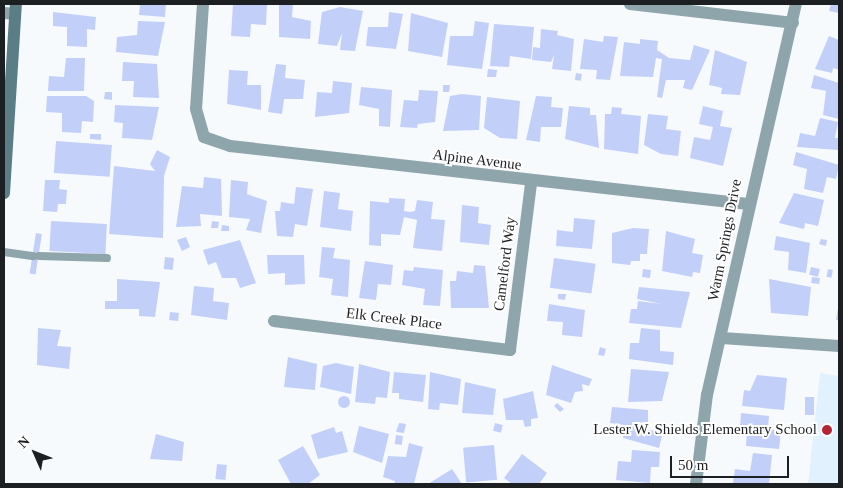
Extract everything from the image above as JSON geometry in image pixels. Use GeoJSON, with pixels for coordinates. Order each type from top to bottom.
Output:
{"type":"FeatureCollection","features":[{"type":"Feature","properties":{"kind":"main road"},"geometry":{"type":"LineString","coordinates":[[4,193],[11,10]]}},
{"type":"Feature","properties":{"kind":"street","name":"Alpine Avenue"},"geometry":{"type":"LineString","coordinates":[[202,4],[196,109],[204,137],[230,146],[531,183],[748,204]]}},
{"type":"Feature","properties":{"kind":"street"},"geometry":{"type":"LineString","coordinates":[[630,4],[793,23]]}},
{"type":"Feature","properties":{"kind":"street","name":"Warm Springs Drive"},"geometry":{"type":"LineString","coordinates":[[696,484],[707,395],[722,338],[748,204],[793,23],[796,4]]}},
{"type":"Feature","properties":{"kind":"street","name":"Camelford Way"},"geometry":{"type":"LineString","coordinates":[[510,350],[531,183]]}},
{"type":"Feature","properties":{"kind":"street","name":"Elk Creek Place"},"geometry":{"type":"LineString","coordinates":[[274,321],[510,350]]}},
{"type":"Feature","properties":{"kind":"street"},"geometry":{"type":"LineString","coordinates":[[722,338],[839,346]]}},
{"type":"Feature","properties":{"kind":"lane"},"geometry":{"type":"LineString","coordinates":[[4,252],[37,256],[108,258]]}},
{"type":"Feature","properties":{"kind":"shaded area","name":"Lester W. Shields Elementary School"},"geometry":{"type":"Polygon","coordinates":[[[820,373],[839,376],[839,484],[808,484],[820,373]]]}},
{"type":"Feature","properties":{"kind":"building"},"geometry":{"type":"Polygon","coordinates":[[[140,4],[166,4],[165,17],[139,15],[140,4]]]}},
{"type":"Feature","properties":{"kind":"building"},"geometry":{"type":"Polygon","coordinates":[[[233,4],[267,4],[266,25],[251,24],[250,37],[231,36],[233,4]]]}},
{"type":"Feature","properties":{"kind":"building"},"geometry":{"type":"Polygon","coordinates":[[[279,4],[293,4],[292,17],[311,21],[310,39],[279,37],[279,4]]]}},
{"type":"Feature","properties":{"kind":"building"},"geometry":{"type":"Polygon","coordinates":[[[831,4],[839,4],[839,13],[829,11],[831,4]]]}},
{"type":"Feature","properties":{"kind":"building"},"geometry":{"type":"Polygon","coordinates":[[[340,7],[363,11],[355,51],[340,50],[342,33],[337,46],[318,44],[322,12],[340,7]]]}},
{"type":"Feature","properties":{"kind":"building"},"geometry":{"type":"Polygon","coordinates":[[[53,12],[96,17],[95,30],[87,29],[87,47],[67,46],[67,27],[53,26],[53,12]]]}},
{"type":"Feature","properties":{"kind":"building"},"geometry":{"type":"Polygon","coordinates":[[[389,12],[403,14],[396,49],[366,46],[368,27],[388,27],[389,12]]]}},
{"type":"Feature","properties":{"kind":"building"},"geometry":{"type":"Polygon","coordinates":[[[411,13],[448,23],[442,57],[408,51],[411,13]]]}},
{"type":"Feature","properties":{"kind":"building"},"geometry":{"type":"Polygon","coordinates":[[[138,21],[165,22],[158,56],[116,52],[117,37],[137,35],[138,21]]]}},
{"type":"Feature","properties":{"kind":"building"},"geometry":{"type":"Polygon","coordinates":[[[475,21],[489,23],[482,69],[447,65],[450,36],[473,36],[475,21]]]}},
{"type":"Feature","properties":{"kind":"building"},"geometry":{"type":"Polygon","coordinates":[[[494,24],[534,27],[531,59],[510,56],[509,67],[490,66],[494,24]]]}},
{"type":"Feature","properties":{"kind":"building"},"geometry":{"type":"Polygon","coordinates":[[[541,29],[558,31],[557,35],[574,39],[571,71],[552,69],[554,55],[551,62],[532,60],[533,47],[540,48],[541,29]]]}},
{"type":"Feature","properties":{"kind":"building"},"geometry":{"type":"Polygon","coordinates":[[[604,36],[618,37],[610,80],[596,79],[597,70],[580,69],[584,39],[603,42],[604,36]]]}},
{"type":"Feature","properties":{"kind":"building"},"geometry":{"type":"Polygon","coordinates":[[[829,36],[839,40],[839,70],[833,68],[832,73],[815,69],[829,36]]]}},
{"type":"Feature","properties":{"kind":"building"},"geometry":{"type":"Polygon","coordinates":[[[640,39],[658,41],[657,50],[669,58],[690,60],[694,45],[710,50],[692,90],[683,88],[685,80],[666,80],[662,98],[657,97],[662,59],[656,58],[653,77],[620,76],[624,42],[640,44],[640,39]]]}},
{"type":"Feature","properties":{"kind":"building"},"geometry":{"type":"Polygon","coordinates":[[[715,50],[747,62],[740,95],[721,94],[722,88],[709,85],[715,50]]]}},
{"type":"Feature","properties":{"kind":"building"},"geometry":{"type":"Polygon","coordinates":[[[66,58],[85,58],[84,91],[48,91],[49,76],[64,77],[66,58]]]}},
{"type":"Feature","properties":{"kind":"building"},"geometry":{"type":"Polygon","coordinates":[[[123,62],[157,64],[159,98],[133,97],[134,81],[122,81],[123,62]]]}},
{"type":"Feature","properties":{"kind":"building"},"geometry":{"type":"Polygon","coordinates":[[[276,64],[286,65],[285,78],[305,80],[303,99],[284,99],[282,114],[268,112],[276,64]]]}},
{"type":"Feature","properties":{"kind":"building"},"geometry":{"type":"Polygon","coordinates":[[[488,69],[497,70],[496,77],[487,77],[488,69]]]}},
{"type":"Feature","properties":{"kind":"building"},"geometry":{"type":"Polygon","coordinates":[[[229,70],[248,71],[247,85],[261,85],[261,110],[227,104],[229,70]]]}},
{"type":"Feature","properties":{"kind":"building"},"geometry":{"type":"Polygon","coordinates":[[[576,73],[582,74],[581,81],[575,80],[576,73]]]}},
{"type":"Feature","properties":{"kind":"building"},"geometry":{"type":"Polygon","coordinates":[[[814,75],[839,83],[839,119],[823,115],[826,91],[811,88],[814,75]]]}},
{"type":"Feature","properties":{"kind":"building"},"geometry":{"type":"Polygon","coordinates":[[[333,81],[352,83],[349,113],[315,117],[317,92],[332,93],[333,81]]]}},
{"type":"Feature","properties":{"kind":"building"},"geometry":{"type":"Polygon","coordinates":[[[443,85],[450,85],[449,92],[443,92],[443,85]]]}},
{"type":"Feature","properties":{"kind":"building"},"geometry":{"type":"Polygon","coordinates":[[[361,87],[392,90],[390,127],[379,126],[379,109],[359,105],[361,87]]]}},
{"type":"Feature","properties":{"kind":"building"},"geometry":{"type":"Polygon","coordinates":[[[419,90],[438,91],[435,122],[418,124],[417,128],[400,127],[404,100],[418,101],[419,90]]]}},
{"type":"Feature","properties":{"kind":"building"},"geometry":{"type":"Polygon","coordinates":[[[105,92],[112,92],[112,100],[104,99],[105,92]]]}},
{"type":"Feature","properties":{"kind":"building"},"geometry":{"type":"Polygon","coordinates":[[[462,94],[481,96],[479,130],[443,131],[450,96],[462,94]]]}},
{"type":"Feature","properties":{"kind":"building"},"geometry":{"type":"Polygon","coordinates":[[[47,96],[86,96],[94,101],[93,122],[82,121],[81,133],[62,132],[62,113],[46,112],[47,96]]]}},
{"type":"Feature","properties":{"kind":"building"},"geometry":{"type":"Polygon","coordinates":[[[536,96],[552,97],[551,107],[563,108],[561,127],[541,127],[540,142],[526,140],[536,96]]]}},
{"type":"Feature","properties":{"kind":"building"},"geometry":{"type":"Polygon","coordinates":[[[487,97],[520,101],[517,139],[500,138],[484,128],[487,97]]]}},
{"type":"Feature","properties":{"kind":"building"},"geometry":{"type":"Polygon","coordinates":[[[115,105],[159,107],[152,140],[122,138],[123,123],[114,122],[115,105]]]}},
{"type":"Feature","properties":{"kind":"building"},"geometry":{"type":"Polygon","coordinates":[[[569,106],[590,108],[590,115],[596,115],[599,148],[565,139],[569,106]]]}},
{"type":"Feature","properties":{"kind":"building"},"geometry":{"type":"Polygon","coordinates":[[[703,106],[723,111],[720,126],[732,128],[723,166],[690,158],[694,137],[710,140],[713,127],[699,124],[703,106]]]}},
{"type":"Feature","properties":{"kind":"building"},"geometry":{"type":"Polygon","coordinates":[[[612,107],[622,108],[621,114],[641,116],[638,154],[604,149],[605,114],[611,114],[612,107]]]}},
{"type":"Feature","properties":{"kind":"building"},"geometry":{"type":"Polygon","coordinates":[[[648,114],[668,116],[666,129],[681,131],[678,156],[661,154],[644,145],[648,114]]]}},
{"type":"Feature","properties":{"kind":"building"},"geometry":{"type":"Polygon","coordinates":[[[820,118],[838,122],[835,138],[839,138],[839,150],[797,147],[800,133],[815,136],[820,118]]]}},
{"type":"Feature","properties":{"kind":"building"},"geometry":{"type":"Polygon","coordinates":[[[90,134],[101,134],[101,140],[90,139],[90,134]]]}},
{"type":"Feature","properties":{"kind":"building"},"geometry":{"type":"Polygon","coordinates":[[[56,141],[112,145],[110,177],[54,173],[56,141]]]}},
{"type":"Feature","properties":{"kind":"building"},"geometry":{"type":"Polygon","coordinates":[[[157,150],[170,157],[164,176],[163,238],[109,234],[114,166],[155,171],[150,164],[157,150]]]}},
{"type":"Feature","properties":{"kind":"building"},"geometry":{"type":"Polygon","coordinates":[[[796,152],[839,165],[836,179],[827,177],[823,193],[804,189],[807,169],[793,165],[796,152]]]}},
{"type":"Feature","properties":{"kind":"building"},"geometry":{"type":"Polygon","coordinates":[[[204,177],[221,179],[222,216],[200,214],[201,226],[176,227],[182,186],[203,188],[204,177]]]}},
{"type":"Feature","properties":{"kind":"building"},"geometry":{"type":"Polygon","coordinates":[[[45,180],[60,180],[59,189],[67,190],[66,204],[58,204],[57,212],[43,211],[45,180]]]}},
{"type":"Feature","properties":{"kind":"building"},"geometry":{"type":"Polygon","coordinates":[[[231,180],[248,182],[247,194],[267,201],[261,233],[246,230],[250,219],[229,217],[231,180]]]}},
{"type":"Feature","properties":{"kind":"building"},"geometry":{"type":"Polygon","coordinates":[[[296,187],[313,189],[307,226],[295,224],[293,237],[277,236],[275,211],[280,211],[281,202],[294,204],[296,187]]]}},
{"type":"Feature","properties":{"kind":"building"},"geometry":{"type":"Polygon","coordinates":[[[324,191],[340,193],[338,209],[353,211],[351,231],[320,227],[324,191]]]}},
{"type":"Feature","properties":{"kind":"building"},"geometry":{"type":"Polygon","coordinates":[[[794,193],[824,200],[818,226],[805,223],[804,229],[779,223],[794,193]]]}},
{"type":"Feature","properties":{"kind":"building"},"geometry":{"type":"Polygon","coordinates":[[[389,198],[405,199],[404,211],[410,212],[415,211],[417,200],[433,202],[431,219],[445,220],[442,251],[413,248],[417,220],[404,217],[400,235],[381,234],[381,246],[369,245],[370,201],[389,203],[389,198]]]}},
{"type":"Feature","properties":{"kind":"building"},"geometry":{"type":"Polygon","coordinates":[[[462,205],[479,207],[478,223],[491,225],[489,245],[460,242],[462,205]]]}},
{"type":"Feature","properties":{"kind":"building"},"geometry":{"type":"Polygon","coordinates":[[[574,218],[595,220],[592,249],[556,246],[557,230],[573,232],[574,218]]]}},
{"type":"Feature","properties":{"kind":"building"},"geometry":{"type":"Polygon","coordinates":[[[51,221],[107,224],[105,254],[49,251],[51,221]]]}},
{"type":"Feature","properties":{"kind":"building"},"geometry":{"type":"Polygon","coordinates":[[[212,221],[219,222],[218,228],[211,228],[212,221]]]}},
{"type":"Feature","properties":{"kind":"building"},"geometry":{"type":"Polygon","coordinates":[[[222,225],[229,226],[229,231],[221,231],[222,225]]]}},
{"type":"Feature","properties":{"kind":"building"},"geometry":{"type":"Polygon","coordinates":[[[633,228],[649,229],[647,254],[640,254],[640,261],[631,261],[630,265],[612,263],[612,233],[633,228]]]}},
{"type":"Feature","properties":{"kind":"building"},"geometry":{"type":"Polygon","coordinates":[[[666,231],[695,239],[692,253],[703,255],[700,273],[693,272],[692,277],[662,271],[666,231]]]}},
{"type":"Feature","properties":{"kind":"building"},"geometry":{"type":"Polygon","coordinates":[[[36,233],[42,234],[36,274],[30,273],[36,233]]]}},
{"type":"Feature","properties":{"kind":"building"},"geometry":{"type":"Polygon","coordinates":[[[776,236],[810,243],[806,273],[788,270],[789,252],[774,250],[776,236]]]}},
{"type":"Feature","properties":{"kind":"building"},"geometry":{"type":"Polygon","coordinates":[[[186,237],[190,247],[182,251],[177,240],[186,237]]]}},
{"type":"Feature","properties":{"kind":"building"},"geometry":{"type":"Polygon","coordinates":[[[821,239],[827,240],[826,246],[819,244],[821,239]]]}},
{"type":"Feature","properties":{"kind":"building"},"geometry":{"type":"Polygon","coordinates":[[[240,240],[256,283],[240,288],[236,278],[222,278],[216,262],[208,265],[203,250],[240,240]]]}},
{"type":"Feature","properties":{"kind":"building"},"geometry":{"type":"Polygon","coordinates":[[[322,247],[335,248],[333,258],[350,260],[348,297],[331,295],[333,279],[319,277],[322,247]]]}},
{"type":"Feature","properties":{"kind":"building"},"geometry":{"type":"Polygon","coordinates":[[[267,255],[304,255],[305,284],[285,285],[285,273],[268,274],[267,255]]]}},
{"type":"Feature","properties":{"kind":"building"},"geometry":{"type":"Polygon","coordinates":[[[165,257],[174,258],[173,270],[164,269],[165,257]]]}},
{"type":"Feature","properties":{"kind":"building"},"geometry":{"type":"Polygon","coordinates":[[[554,258],[596,264],[591,294],[550,288],[554,258]]]}},
{"type":"Feature","properties":{"kind":"building"},"geometry":{"type":"Polygon","coordinates":[[[365,261],[393,265],[391,285],[378,284],[376,300],[359,298],[365,261]]]}},
{"type":"Feature","properties":{"kind":"building"},"geometry":{"type":"Polygon","coordinates":[[[474,265],[485,266],[489,308],[451,308],[450,281],[456,281],[457,271],[473,273],[474,265]]]}},
{"type":"Feature","properties":{"kind":"building"},"geometry":{"type":"Polygon","coordinates":[[[414,267],[443,270],[440,306],[423,305],[425,289],[402,285],[404,270],[413,271],[414,267]]]}},
{"type":"Feature","properties":{"kind":"building"},"geometry":{"type":"Polygon","coordinates":[[[811,267],[820,269],[818,277],[809,275],[811,267]]]}},
{"type":"Feature","properties":{"kind":"building"},"geometry":{"type":"Polygon","coordinates":[[[643,269],[651,270],[650,278],[642,277],[643,269]]]}},
{"type":"Feature","properties":{"kind":"building"},"geometry":{"type":"Polygon","coordinates":[[[828,269],[833,270],[831,278],[826,277],[828,269]]]}},
{"type":"Feature","properties":{"kind":"building"},"geometry":{"type":"Polygon","coordinates":[[[812,277],[820,278],[819,284],[811,283],[812,277]]]}},
{"type":"Feature","properties":{"kind":"building"},"geometry":{"type":"Polygon","coordinates":[[[117,279],[160,282],[155,317],[139,316],[139,309],[105,309],[105,301],[117,301],[117,279]]]}},
{"type":"Feature","properties":{"kind":"building"},"geometry":{"type":"Polygon","coordinates":[[[769,279],[811,287],[808,316],[771,313],[769,279]]]}},
{"type":"Feature","properties":{"kind":"building"},"geometry":{"type":"Polygon","coordinates":[[[194,286],[214,288],[213,301],[229,303],[227,320],[191,315],[194,286]]]}},
{"type":"Feature","properties":{"kind":"building"},"geometry":{"type":"Polygon","coordinates":[[[639,287],[690,292],[681,328],[629,323],[631,309],[637,309],[638,301],[662,304],[637,299],[639,287]]]}},
{"type":"Feature","properties":{"kind":"building"},"geometry":{"type":"Polygon","coordinates":[[[558,294],[566,294],[565,300],[558,299],[558,294]]]}},
{"type":"Feature","properties":{"kind":"building"},"geometry":{"type":"Polygon","coordinates":[[[839,302],[839,320],[836,320],[839,302]]]}},
{"type":"Feature","properties":{"kind":"building"},"geometry":{"type":"Polygon","coordinates":[[[549,304],[585,310],[582,337],[562,335],[563,322],[547,321],[549,304]]]}},
{"type":"Feature","properties":{"kind":"building"},"geometry":{"type":"Polygon","coordinates":[[[170,312],[179,313],[178,321],[169,320],[170,312]]]}},
{"type":"Feature","properties":{"kind":"building"},"geometry":{"type":"Polygon","coordinates":[[[38,328],[61,330],[57,346],[71,347],[69,369],[37,365],[38,328]]]}},
{"type":"Feature","properties":{"kind":"building"},"geometry":{"type":"Polygon","coordinates":[[[641,328],[660,330],[660,351],[674,352],[673,365],[629,359],[630,343],[639,343],[641,328]]]}},
{"type":"Feature","properties":{"kind":"building"},"geometry":{"type":"Polygon","coordinates":[[[600,347],[606,349],[604,356],[598,355],[600,347]]]}},
{"type":"Feature","properties":{"kind":"building"},"geometry":{"type":"Polygon","coordinates":[[[288,357],[317,364],[315,390],[284,387],[288,357]]]}},
{"type":"Feature","properties":{"kind":"building"},"geometry":{"type":"Polygon","coordinates":[[[336,363],[354,367],[351,394],[320,387],[323,366],[336,363]]]}},
{"type":"Feature","properties":{"kind":"building"},"geometry":{"type":"Polygon","coordinates":[[[359,364],[390,372],[387,398],[376,397],[375,404],[355,402],[359,364]]]}},
{"type":"Feature","properties":{"kind":"building"},"geometry":{"type":"Polygon","coordinates":[[[552,365],[592,379],[589,386],[582,384],[583,391],[575,392],[571,403],[546,395],[552,365]]]}},
{"type":"Feature","properties":{"kind":"building"},"geometry":{"type":"Polygon","coordinates":[[[631,369],[669,372],[662,401],[628,402],[631,369]]]}},
{"type":"Feature","properties":{"kind":"building"},"geometry":{"type":"Polygon","coordinates":[[[394,372],[426,375],[423,402],[399,399],[399,393],[392,393],[394,372]]]}},
{"type":"Feature","properties":{"kind":"building"},"geometry":{"type":"Polygon","coordinates":[[[430,372],[461,379],[458,405],[440,403],[439,410],[428,409],[430,372]]]}},
{"type":"Feature","properties":{"kind":"building"},"geometry":{"type":"Polygon","coordinates":[[[757,375],[787,378],[784,410],[742,406],[744,390],[750,391],[757,375]]]}},
{"type":"Feature","properties":{"kind":"building"},"geometry":{"type":"Polygon","coordinates":[[[465,382],[496,389],[493,415],[462,413],[465,382]]]}},
{"type":"Feature","properties":{"kind":"building"},"geometry":{"type":"Polygon","coordinates":[[[533,391],[538,418],[531,419],[531,426],[525,427],[523,420],[506,420],[503,399],[533,391]]]}},
{"type":"Feature","properties":{"kind":"building"},"geometry":{"type":"Polygon","coordinates":[[[344,396],[350,402],[344,408],[338,402],[344,396]]]}},
{"type":"Feature","properties":{"kind":"building"},"geometry":{"type":"Polygon","coordinates":[[[805,397],[814,397],[814,415],[805,415],[805,397]]]}},
{"type":"Feature","properties":{"kind":"building"},"geometry":{"type":"Polygon","coordinates":[[[557,403],[564,409],[560,412],[554,406],[557,403]]]}},
{"type":"Feature","properties":{"kind":"building"},"geometry":{"type":"Polygon","coordinates":[[[612,407],[648,410],[648,430],[663,432],[659,448],[623,438],[624,425],[610,423],[612,407]]]}},
{"type":"Feature","properties":{"kind":"building"},"geometry":{"type":"Polygon","coordinates":[[[741,413],[769,416],[768,429],[781,431],[779,449],[746,446],[747,429],[740,429],[741,413]]]}},
{"type":"Feature","properties":{"kind":"building"},"geometry":{"type":"Polygon","coordinates":[[[399,423],[406,424],[404,433],[396,432],[399,423]]]}},
{"type":"Feature","properties":{"kind":"building"},"geometry":{"type":"Polygon","coordinates":[[[495,423],[503,425],[501,433],[493,431],[495,423]]]}},
{"type":"Feature","properties":{"kind":"building"},"geometry":{"type":"Polygon","coordinates":[[[359,426],[389,434],[382,463],[353,452],[359,426]]]}},
{"type":"Feature","properties":{"kind":"building"},"geometry":{"type":"Polygon","coordinates":[[[334,427],[336,433],[342,431],[348,452],[318,459],[311,435],[334,427]]]}},
{"type":"Feature","properties":{"kind":"building"},"geometry":{"type":"Polygon","coordinates":[[[156,434],[184,442],[182,461],[150,459],[156,434]]]}},
{"type":"Feature","properties":{"kind":"building"},"geometry":{"type":"Polygon","coordinates":[[[396,435],[403,436],[402,445],[395,444],[396,435]]]}},
{"type":"Feature","properties":{"kind":"building"},"geometry":{"type":"Polygon","coordinates":[[[409,443],[423,447],[414,484],[394,484],[395,481],[383,477],[388,456],[406,457],[409,443]]]}},
{"type":"Feature","properties":{"kind":"building"},"geometry":{"type":"Polygon","coordinates":[[[494,445],[497,480],[466,483],[463,448],[494,445]]]}},
{"type":"Feature","properties":{"kind":"building"},"geometry":{"type":"Polygon","coordinates":[[[303,446],[320,475],[308,484],[291,484],[278,460],[303,446]]]}},
{"type":"Feature","properties":{"kind":"building"},"geometry":{"type":"Polygon","coordinates":[[[632,450],[660,452],[659,467],[651,467],[650,483],[616,480],[618,461],[631,462],[632,450]]]}},
{"type":"Feature","properties":{"kind":"building"},"geometry":{"type":"Polygon","coordinates":[[[753,453],[772,455],[769,484],[733,483],[735,469],[750,471],[753,453]]]}},
{"type":"Feature","properties":{"kind":"building"},"geometry":{"type":"Polygon","coordinates":[[[522,454],[547,473],[539,484],[512,484],[504,478],[522,454]]]}},
{"type":"Feature","properties":{"kind":"building"},"geometry":{"type":"Polygon","coordinates":[[[217,464],[227,465],[225,480],[215,479],[217,464]]]}},
{"type":"Feature","properties":{"kind":"building"},"geometry":{"type":"Polygon","coordinates":[[[452,469],[462,484],[428,484],[452,469]]]}},
{"type":"Feature","properties":{"kind":"place","name":"Lester W. Shields Elementary School"},"geometry":{"type":"Point","coordinates":[827,430]}}]}
